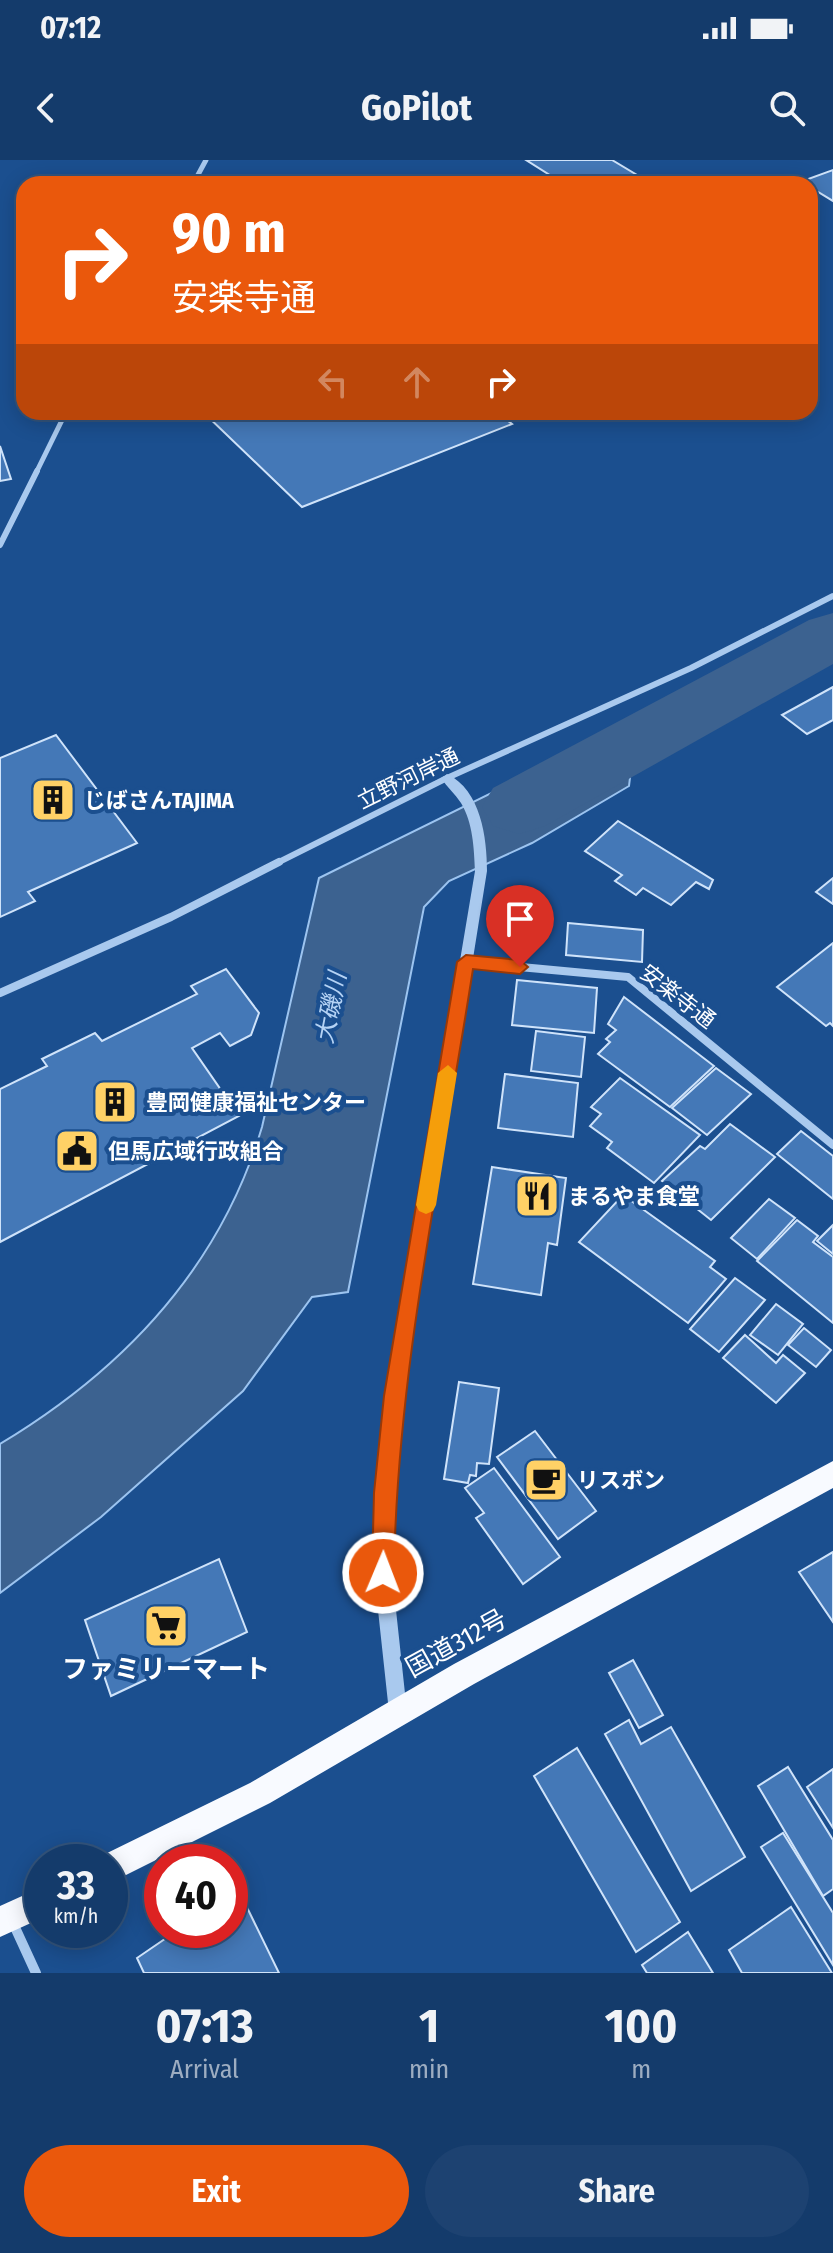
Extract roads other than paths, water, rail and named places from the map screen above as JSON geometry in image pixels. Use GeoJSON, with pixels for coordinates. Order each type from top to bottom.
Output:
{"type":"FeatureCollection","features":[{"type":"Feature","properties":{"kind":"highway","name":"国道312号"},"geometry":{"type":"LineString","coordinates":[[128,1859],[260,1793],[398,1712],[833,1474]]}},
{"type":"Feature","properties":{"kind":"highway"},"geometry":{"type":"LineString","coordinates":[[5,1920],[24,1911]]}},
{"type":"Feature","properties":{"kind":"street"},"geometry":{"type":"LineString","coordinates":[[0,545],[62,420]]}},
{"type":"Feature","properties":{"kind":"street","name":"立野河岸通"},"geometry":{"type":"LineString","coordinates":[[0,993],[171,917],[447,778],[691,668],[833,596]]}},
{"type":"Feature","properties":{"kind":"street"},"geometry":{"type":"LineString","coordinates":[[398,1712],[383,1573],[385,1493],[395,1396],[481,871],[481,837],[463,792],[447,778]]}},
{"type":"Feature","properties":{"kind":"street","name":"安楽寺通"},"geometry":{"type":"LineString","coordinates":[[466,962],[628,977],[833,1145]]}},
{"type":"Feature","properties":{"kind":"street"},"geometry":{"type":"LineString","coordinates":[[5,1920],[36,1973]]}},
{"type":"Feature","properties":{"kind":"water"},"geometry":{"type":"Polygon","coordinates":[[[605,737],[632,761],[629,786],[532,843],[449,881],[424,907],[348,1292],[312,1297],[243,1391],[101,1517],[0,1593],[0,1444],[87,1383],[126,1348],[161,1311],[193,1270],[221,1226],[244,1178],[262,1127],[319,878],[605,737]]]}},
{"type":"Feature","properties":{"kind":"waterway","name":"大磯川"},"geometry":{"type":"LineString","coordinates":[[519,807],[833,635]]}},
{"type":"Feature","properties":{"kind":"place","name":"じばさんTAJIMA"},"geometry":{"type":"Point","coordinates":[53,800]}},
{"type":"Feature","properties":{"kind":"place","name":"豊岡健康福祉センター"},"geometry":{"type":"Point","coordinates":[115,1102]}},
{"type":"Feature","properties":{"kind":"place","name":"但馬広域行政組合"},"geometry":{"type":"Point","coordinates":[77,1151]}},
{"type":"Feature","properties":{"kind":"place","name":"まるやま食堂"},"geometry":{"type":"Point","coordinates":[537,1196]}},
{"type":"Feature","properties":{"kind":"place","name":"リスボン"},"geometry":{"type":"Point","coordinates":[546,1480]}},
{"type":"Feature","properties":{"kind":"place","name":"ファミリーマート"},"geometry":{"type":"Point","coordinates":[166,1626]}}]}
